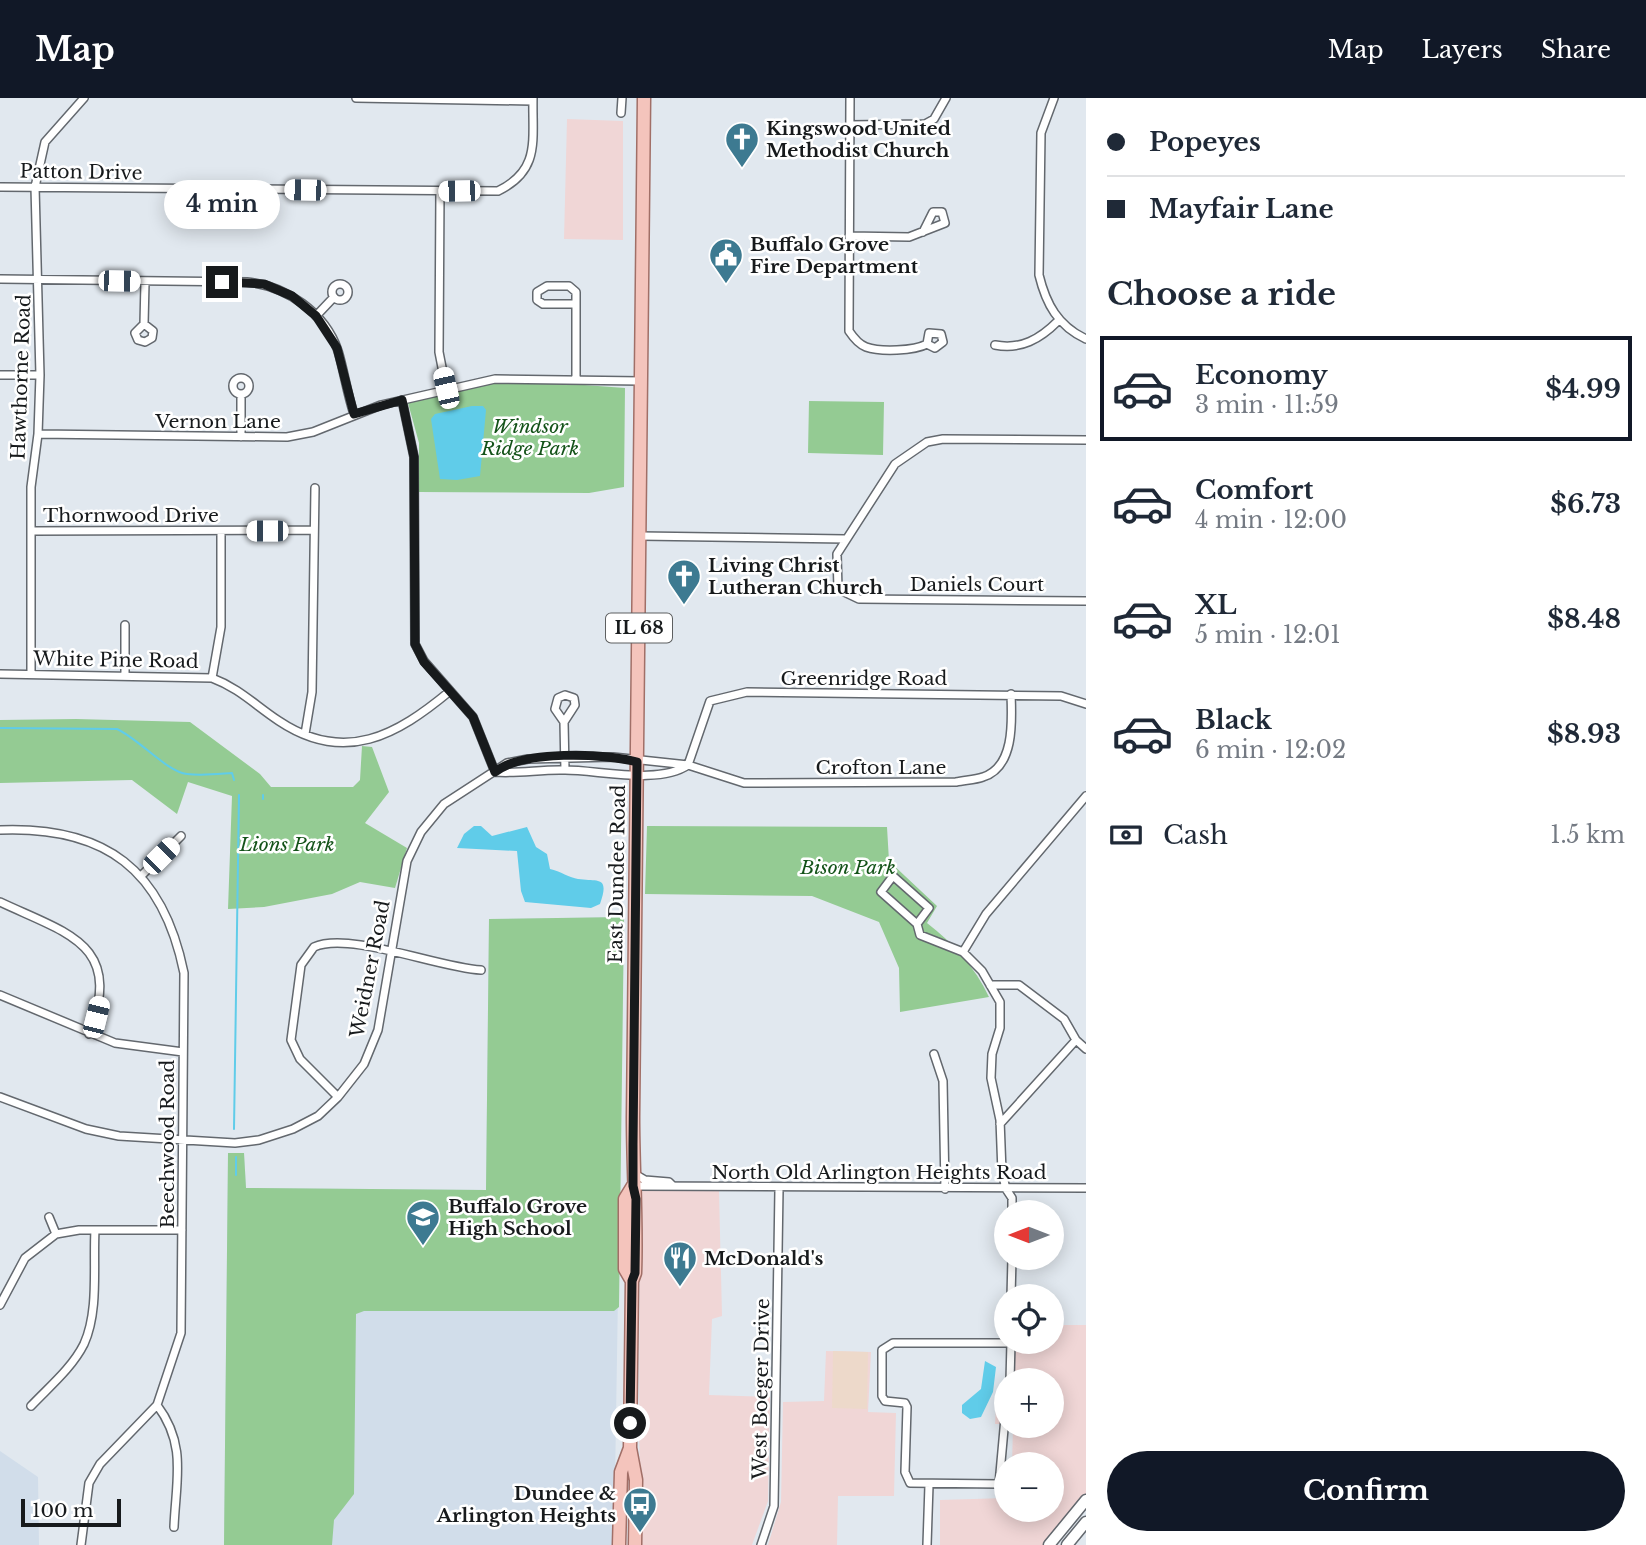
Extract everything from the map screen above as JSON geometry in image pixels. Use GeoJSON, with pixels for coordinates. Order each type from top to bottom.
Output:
{"type":"FeatureCollection","features":[{"type":"Feature","properties":{"kind":"main road","name":"East Dundee Road"},"geometry":{"type":"LineString","coordinates":[[635,1545],[636,1480],[630,1448],[632,1281],[636,1254],[636,1199],[633,1180],[644,98]]}},
{"type":"Feature","properties":{"kind":"main road","name":"East Dundee Road"},"geometry":{"type":"LineString","coordinates":[[619,1545],[621,1472],[630,1448]]}},
{"type":"Feature","properties":{"kind":"main road"},"geometry":{"type":"LineString","coordinates":[[1049,1545],[1086,1500]]}},
{"type":"Feature","properties":{"kind":"main road"},"geometry":{"type":"LineString","coordinates":[[1067,1545],[1086,1522]]}},
{"type":"Feature","properties":{"kind":"street","name":"Hawthorne Road"},"geometry":{"type":"LineString","coordinates":[[31,674],[31,487],[38,434],[40,375],[35,187],[45,142],[85,98]]}},
{"type":"Feature","properties":{"kind":"street"},"geometry":{"type":"LineString","coordinates":[[356,98],[533,99]]}},
{"type":"Feature","properties":{"kind":"street"},"geometry":{"type":"LineString","coordinates":[[621,113],[622,98]]}},
{"type":"Feature","properties":{"kind":"street"},"geometry":{"type":"LineString","coordinates":[[850,98],[847,323],[853,338],[866,347],[917,348],[927,344]]}},
{"type":"Feature","properties":{"kind":"street"},"geometry":{"type":"LineString","coordinates":[[850,125],[919,125],[934,119],[946,98]]}},
{"type":"Feature","properties":{"kind":"street"},"geometry":{"type":"LineString","coordinates":[[1054,98],[1041,133],[1039,275],[1043,293],[1058,321],[1086,339]]}},
{"type":"Feature","properties":{"kind":"street","name":"Patton Drive"},"geometry":{"type":"LineString","coordinates":[[0,187],[498,191],[514,183],[529,166],[533,99]]}},
{"type":"Feature","properties":{"kind":"street"},"geometry":{"type":"LineString","coordinates":[[440,191],[439,352],[446,388]]}},
{"type":"Feature","properties":{"kind":"street"},"geometry":{"type":"LineString","coordinates":[[849,236],[909,237],[923,232]]}},
{"type":"Feature","properties":{"kind":"street"},"geometry":{"type":"LineString","coordinates":[[0,279],[264,284],[292,296],[316,316],[337,348],[354,414]]}},
{"type":"Feature","properties":{"kind":"street"},"geometry":{"type":"LineString","coordinates":[[144,324],[145,282]]}},
{"type":"Feature","properties":{"kind":"street"},"geometry":{"type":"LineString","coordinates":[[576,304],[543,304],[537,300],[537,292],[547,286],[573,288],[576,292],[576,304],[576,379]]}},
{"type":"Feature","properties":{"kind":"street"},"geometry":{"type":"LineString","coordinates":[[316,316],[334,297]]}},
{"type":"Feature","properties":{"kind":"street"},"geometry":{"type":"LineString","coordinates":[[995,345],[1016,347],[1029,343],[1058,321]]}},
{"type":"Feature","properties":{"kind":"street"},"geometry":{"type":"LineString","coordinates":[[0,375],[40,375]]}},
{"type":"Feature","properties":{"kind":"street","name":"Vernon Lane"},"geometry":{"type":"LineString","coordinates":[[38,434],[240,437],[300,435],[354,414],[402,400],[495,379],[641,381]]}},
{"type":"Feature","properties":{"kind":"street"},"geometry":{"type":"LineString","coordinates":[[240,394],[240,437]]}},
{"type":"Feature","properties":{"kind":"street"},"geometry":{"type":"LineString","coordinates":[[402,400],[414,457],[413,631],[424,662],[473,717],[495,772]]}},
{"type":"Feature","properties":{"kind":"street"},"geometry":{"type":"LineString","coordinates":[[640,536],[845,539],[895,464],[927,442],[943,439],[1086,440]]}},
{"type":"Feature","properties":{"kind":"street"},"geometry":{"type":"LineString","coordinates":[[305,734],[312,692],[315,488]]}},
{"type":"Feature","properties":{"kind":"street","name":"Thornwood Drive"},"geometry":{"type":"LineString","coordinates":[[32,531],[314,530]]}},
{"type":"Feature","properties":{"kind":"street"},"geometry":{"type":"LineString","coordinates":[[212,678],[221,627],[221,531]]}},
{"type":"Feature","properties":{"kind":"street","name":"Daniels Court"},"geometry":{"type":"LineString","coordinates":[[845,539],[837,554],[838,589],[859,599],[1086,601]]}},
{"type":"Feature","properties":{"kind":"street"},"geometry":{"type":"LineString","coordinates":[[125,625],[125,674]]}},
{"type":"Feature","properties":{"kind":"street","name":"White Pine Road"},"geometry":{"type":"LineString","coordinates":[[0,674],[125,674],[212,678],[236,688],[282,723],[305,734],[343,742],[376,740],[427,710],[450,691]]}},
{"type":"Feature","properties":{"kind":"street","name":"Greenridge Road"},"geometry":{"type":"LineString","coordinates":[[688,765],[710,701],[747,692],[1060,696],[1086,704]]}},
{"type":"Feature","properties":{"kind":"street","name":"Crofton Lane"},"geometry":{"type":"LineString","coordinates":[[637,768],[677,762],[744,783],[956,782],[986,777],[1005,757],[1012,733],[1011,695]]}},
{"type":"Feature","properties":{"kind":"street"},"geometry":{"type":"LineString","coordinates":[[565,722],[565,770]]}},
{"type":"Feature","properties":{"kind":"street","name":"Weidner Road"},"geometry":{"type":"LineString","coordinates":[[495,772],[507,763],[565,757],[621,758],[637,768]]}},
{"type":"Feature","properties":{"kind":"street"},"geometry":{"type":"LineString","coordinates":[[637,768],[678,771],[688,765]]}},
{"type":"Feature","properties":{"kind":"street","name":"Weidner Road"},"geometry":{"type":"LineString","coordinates":[[1,1100],[86,1129],[119,1136],[184,1142],[234,1143],[277,1136],[318,1116],[338,1097],[364,1064],[378,1030],[407,861],[421,832],[452,797],[483,776],[495,772],[637,768]]}},
{"type":"Feature","properties":{"kind":"street"},"geometry":{"type":"LineString","coordinates":[[963,952],[986,914],[1086,796]]}},
{"type":"Feature","properties":{"kind":"street","name":"Beechwood Road"},"geometry":{"type":"LineString","coordinates":[[0,830],[70,836],[91,842],[142,875],[165,913],[178,943],[184,974],[181,1333],[176,1357],[157,1405],[100,1464],[89,1483],[81,1525],[81,1545]]}},
{"type":"Feature","properties":{"kind":"street"},"geometry":{"type":"LineString","coordinates":[[142,875],[181,836]]}},
{"type":"Feature","properties":{"kind":"street"},"geometry":{"type":"LineString","coordinates":[[917,924],[929,908],[893,876],[881,892],[917,924],[920,934],[931,941],[963,952],[1000,1002],[1000,1028],[992,1054],[991,1078],[1000,1124],[1006,1189],[1012,1200]]}},
{"type":"Feature","properties":{"kind":"street"},"geometry":{"type":"LineString","coordinates":[[0,902],[69,934],[84,945],[96,962],[101,980],[101,997],[89,1034]]}},
{"type":"Feature","properties":{"kind":"street"},"geometry":{"type":"LineString","coordinates":[[338,1097],[300,1059],[291,1040],[303,959],[314,947],[326,943],[390,951],[438,964],[481,970]]}},
{"type":"Feature","properties":{"kind":"street"},"geometry":{"type":"LineString","coordinates":[[990,985],[1019,985],[1063,1019],[1076,1040],[1086,1049]]}},
{"type":"Feature","properties":{"kind":"street"},"geometry":{"type":"LineString","coordinates":[[0,995],[89,1034],[148,1050],[183,1052]]}},
{"type":"Feature","properties":{"kind":"street"},"geometry":{"type":"LineString","coordinates":[[1000,1124],[1076,1040]]}},
{"type":"Feature","properties":{"kind":"street"},"geometry":{"type":"LineString","coordinates":[[934,1054],[943,1081],[945,1189]]}},
{"type":"Feature","properties":{"kind":"street","name":"North Old Arlington Heights Road"},"geometry":{"type":"LineString","coordinates":[[633,1180],[673,1186],[779,1189],[1086,1188]]}},
{"type":"Feature","properties":{"kind":"street","name":"North Old Arlington Heights Road"},"geometry":{"type":"LineString","coordinates":[[633,1180],[669,1182],[673,1186]]}},
{"type":"Feature","properties":{"kind":"street","name":"West Boeger Drive"},"geometry":{"type":"LineString","coordinates":[[761,1545],[774,1506],[779,1189]]}},
{"type":"Feature","properties":{"kind":"street"},"geometry":{"type":"LineString","coordinates":[[49,1217],[56,1234]]}},
{"type":"Feature","properties":{"kind":"street"},"geometry":{"type":"LineString","coordinates":[[31,1406],[70,1364],[83,1344],[92,1320],[95,1230]]}},
{"type":"Feature","properties":{"kind":"street"},"geometry":{"type":"LineString","coordinates":[[0,1305],[25,1258],[56,1234],[95,1230],[182,1230]]}},
{"type":"Feature","properties":{"kind":"street"},"geometry":{"type":"LineString","coordinates":[[994,1343],[893,1343],[882,1350],[881,1396],[885,1401],[905,1403],[907,1407],[905,1476],[914,1485],[999,1484],[1003,1438]]}},
{"type":"Feature","properties":{"kind":"street"},"geometry":{"type":"LineString","coordinates":[[157,1405],[172,1425],[177,1448],[174,1527]]}},
{"type":"Feature","properties":{"kind":"street"},"geometry":{"type":"LineString","coordinates":[[927,1545],[929,1485]]}},
{"type":"Feature","properties":{"kind":"shaded area"},"geometry":{"type":"Polygon","coordinates":[[[567,119],[623,121],[623,240],[564,239],[567,119]]]}},
{"type":"Feature","properties":{"kind":"shaded area","name":"Buffalo Grove High School"},"geometry":{"type":"Polygon","coordinates":[[[624,917],[614,1545],[224,1545],[228,1153],[244,1153],[246,1188],[486,1190],[489,919],[624,917]]]}},
{"type":"Feature","properties":{"kind":"shaded area"},"geometry":{"type":"Polygon","coordinates":[[[640,1191],[719,1191],[722,1316],[712,1319],[709,1395],[770,1397],[768,1501],[752,1545],[642,1545],[639,1434],[640,1191]]]}},
{"type":"Feature","properties":{"kind":"shaded area"},"geometry":{"type":"Polygon","coordinates":[[[1064,1325],[1086,1325],[1086,1495],[1064,1521],[1064,1452],[1012,1452],[1013,1438],[1064,1438],[1064,1368],[1006,1368],[1007,1354],[1064,1354],[1064,1325]]]}},
{"type":"Feature","properties":{"kind":"shaded area"},"geometry":{"type":"Polygon","coordinates":[[[826,1351],[871,1352],[868,1412],[896,1413],[894,1496],[838,1496],[837,1545],[768,1545],[781,1502],[783,1402],[824,1401],[826,1351]]]}},
{"type":"Feature","properties":{"kind":"shaded area"},"geometry":{"type":"Polygon","coordinates":[[[833,1351],[868,1352],[867,1409],[832,1408],[833,1351]]]}},
{"type":"Feature","properties":{"kind":"shaded area"},"geometry":{"type":"Polygon","coordinates":[[[0,1451],[38,1477],[39,1545],[0,1545],[0,1451]]]}},
{"type":"Feature","properties":{"kind":"shaded area"},"geometry":{"type":"Polygon","coordinates":[[[994,1498],[994,1522],[1063,1522],[1044,1545],[940,1545],[940,1500],[994,1498]]]}},
{"type":"Feature","properties":{"kind":"green space","name":"Windsor Ridge Park"},"geometry":{"type":"Polygon","coordinates":[[[494,383],[557,383],[625,388],[624,487],[589,493],[419,492],[419,443],[408,403],[494,383]]]}},
{"type":"Feature","properties":{"kind":"green space"},"geometry":{"type":"Polygon","coordinates":[[[809,401],[884,402],[883,455],[808,453],[809,401]]]}},
{"type":"Feature","properties":{"kind":"green space","name":"Lions Park"},"geometry":{"type":"Polygon","coordinates":[[[0,720],[190,722],[260,774],[271,787],[353,787],[360,780],[362,746],[372,747],[389,792],[365,823],[407,848],[395,888],[360,882],[332,894],[264,907],[228,909],[232,796],[188,782],[177,814],[132,780],[0,783],[0,720]]]}},
{"type":"Feature","properties":{"kind":"green space","name":"Bison Park"},"geometry":{"type":"Polygon","coordinates":[[[647,826],[887,827],[889,861],[937,906],[927,923],[962,956],[989,997],[900,1012],[899,968],[879,922],[812,896],[645,894],[647,826]]]}},
{"type":"Feature","properties":{"kind":"green space","name":"Buffalo Grove High School"},"geometry":{"type":"Polygon","coordinates":[[[624,917],[619,1307],[614,1311],[364,1311],[356,1314],[354,1494],[334,1520],[332,1545],[224,1545],[228,1153],[244,1153],[246,1188],[486,1190],[489,919],[624,917]]]}},
{"type":"Feature","properties":{"kind":"water"},"geometry":{"type":"Polygon","coordinates":[[[483,406],[486,410],[480,476],[457,480],[440,479],[431,419],[435,414],[483,406]]]}},
{"type":"Feature","properties":{"kind":"water"},"geometry":{"type":"Polygon","coordinates":[[[474,826],[481,826],[492,836],[527,827],[536,847],[547,854],[550,869],[603,884],[600,904],[591,908],[525,902],[521,891],[517,851],[457,848],[464,834],[474,826]]]}},
{"type":"Feature","properties":{"kind":"water"},"geometry":{"type":"Polygon","coordinates":[[[985,1361],[996,1367],[993,1392],[981,1417],[970,1419],[962,1413],[962,1405],[981,1389],[985,1361]]]}},
{"type":"Feature","properties":{"kind":"waterway"},"geometry":{"type":"LineString","coordinates":[[0,728],[117,729],[179,772],[198,775],[232,773],[234,780]]}},
{"type":"Feature","properties":{"kind":"waterway"},"geometry":{"type":"LineString","coordinates":[[234,1129],[239,795]]}},
{"type":"Feature","properties":{"kind":"waterway"},"geometry":{"type":"LineString","coordinates":[[236,1157],[236,1175]]}},
{"type":"Feature","properties":{"kind":"place","name":"Kingswood United Methodist Church"},"geometry":{"type":"Point","coordinates":[742,169]}},
{"type":"Feature","properties":{"kind":"place","name":"Buffalo Grove Fire Department"},"geometry":{"type":"Point","coordinates":[726,285]}},
{"type":"Feature","properties":{"kind":"place","name":"Living Christ Lutheran Church"},"geometry":{"type":"Point","coordinates":[684,606]}},
{"type":"Feature","properties":{"kind":"place","name":"Buffalo Grove High School"},"geometry":{"type":"Point","coordinates":[423,1247]}},
{"type":"Feature","properties":{"kind":"place","name":"McDonald's"},"geometry":{"type":"Point","coordinates":[680,1288]}},
{"type":"Feature","properties":{"kind":"place","name":"Dundee & Arlington Heights"},"geometry":{"type":"Point","coordinates":[640,1534]}},
{"type":"Feature","properties":{"kind":"route"},"geometry":{"type":"LineString","coordinates":[[222,282],[264,284],[278,289],[304,304],[316,316],[337,348],[354,414],[402,400],[414,457],[415,644],[424,662],[473,717],[495,772],[507,763],[528,760],[587,757],[621,758],[637,762],[633,1145],[636,1210],[630,1423]]}}]}
